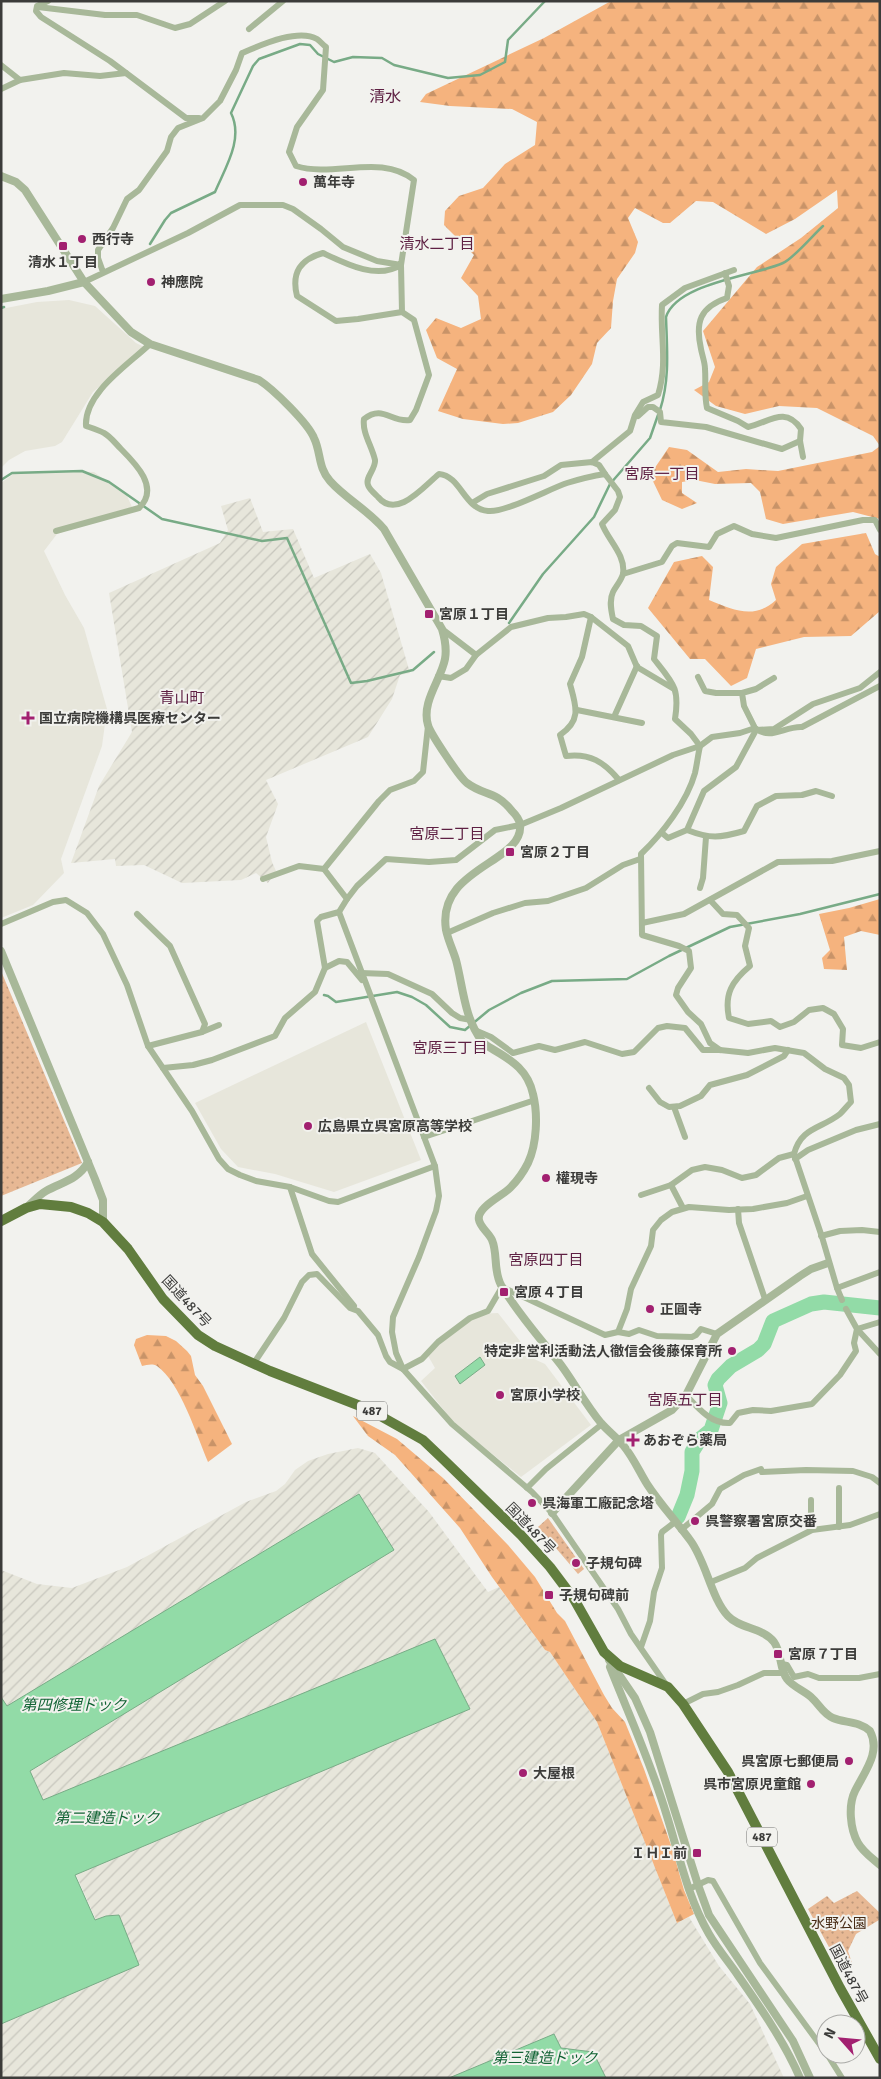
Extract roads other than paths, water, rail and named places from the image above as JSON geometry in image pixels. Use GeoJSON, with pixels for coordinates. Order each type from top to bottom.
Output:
{"type":"FeatureCollection","features":[{"type":"Feature","properties":{"kind":"highway","name":"国道487号"},"geometry":{"type":"LineString","coordinates":[[1,1221],[26,1208],[40,1204],[71,1207],[88,1213],[103,1222],[128,1249],[163,1299],[198,1335],[215,1346],[270,1372],[368,1409],[422,1440],[521,1535],[550,1567],[574,1599],[604,1652],[620,1666],[668,1687],[683,1704],[728,1772],[840,1988],[880,2060]]}},
{"type":"Feature","properties":{"kind":"street"},"geometry":{"type":"LineString","coordinates":[[37,6],[48,1]]}},
{"type":"Feature","properties":{"kind":"street"},"geometry":{"type":"LineString","coordinates":[[37,6],[104,15],[137,15],[175,28],[190,24],[224,1]]}},
{"type":"Feature","properties":{"kind":"street"},"geometry":{"type":"LineString","coordinates":[[249,29],[283,1]]}},
{"type":"Feature","properties":{"kind":"street"},"geometry":{"type":"LineString","coordinates":[[37,6],[36,11],[41,17],[126,73],[186,118],[203,118]]}},
{"type":"Feature","properties":{"kind":"street"},"geometry":{"type":"LineString","coordinates":[[103,272],[98,258],[98,250],[127,199],[139,190],[167,151],[171,137],[178,128],[203,118],[220,101],[236,70],[242,53],[264,44],[305,35],[318,39],[326,47],[323,90],[297,127],[289,152],[296,166],[303,168],[385,168],[403,172],[414,180],[401,265],[402,312]]}},
{"type":"Feature","properties":{"kind":"street"},"geometry":{"type":"LineString","coordinates":[[1,65],[20,80]]}},
{"type":"Feature","properties":{"kind":"street"},"geometry":{"type":"LineString","coordinates":[[1,89],[20,80],[64,74],[100,76],[126,73]]}},
{"type":"Feature","properties":{"kind":"street"},"geometry":{"type":"LineString","coordinates":[[1,176],[16,182],[25,190],[84,282],[126,328],[150,344],[250,376],[263,383],[275,393],[314,437],[322,468],[329,480],[384,529],[442,629],[446,646],[445,662],[428,702],[428,726],[423,772],[414,781],[390,790],[324,869]]}},
{"type":"Feature","properties":{"kind":"street"},"geometry":{"type":"LineString","coordinates":[[1,299],[48,291],[84,282],[188,233],[240,205],[283,205],[293,208],[343,247],[378,262],[401,265]]}},
{"type":"Feature","properties":{"kind":"street"},"geometry":{"type":"LineString","coordinates":[[401,265],[385,272],[374,271],[346,264],[323,253],[310,256],[300,264],[296,281],[297,296],[336,321],[358,320],[402,312],[414,320],[429,376],[420,403],[410,420],[401,422],[380,412],[370,414],[364,419],[363,426],[375,462],[374,470],[368,479],[368,485],[381,501],[388,504],[403,504],[439,474],[447,475],[472,503],[478,508],[489,512],[499,510],[567,483],[605,474]]}},
{"type":"Feature","properties":{"kind":"street"},"geometry":{"type":"LineString","coordinates":[[592,462],[630,431],[643,402],[658,395],[663,379],[664,365],[661,333],[662,305],[684,288],[734,270]]}},
{"type":"Feature","properties":{"kind":"street"},"geometry":{"type":"LineString","coordinates":[[724,273],[729,286],[727,298],[707,307],[700,320],[697,332],[706,368],[704,396],[708,408],[748,427],[773,418],[787,416],[796,421],[801,429],[800,441],[803,458]]}},
{"type":"Feature","properties":{"kind":"street"},"geometry":{"type":"LineString","coordinates":[[56,531],[142,505],[147,495],[146,481],[136,465],[105,434],[86,426],[85,416],[96,394],[150,344]]}},
{"type":"Feature","properties":{"kind":"street"},"geometry":{"type":"LineString","coordinates":[[635,419],[648,407],[653,407],[660,412],[661,422],[706,427],[782,448],[800,441]]}},
{"type":"Feature","properties":{"kind":"street"},"geometry":{"type":"LineString","coordinates":[[472,503],[487,494],[544,476],[561,465],[592,462],[599,465],[618,490],[620,498],[615,510],[602,524],[620,554],[623,574],[613,592],[610,605],[613,619],[624,625],[641,626],[657,636],[654,659],[671,680],[674,689]]}},
{"type":"Feature","properties":{"kind":"street"},"geometry":{"type":"LineString","coordinates":[[623,574],[662,562],[672,546],[677,543],[710,547],[717,534],[734,526],[752,534],[776,538],[862,520],[875,520],[880,530]]}},
{"type":"Feature","properties":{"kind":"street"},"geometry":{"type":"LineString","coordinates":[[438,676],[451,678],[466,669],[476,655],[512,627],[548,618],[566,618],[584,614],[591,617],[628,646],[637,666],[674,689],[678,694],[675,719],[691,734],[700,746]]}},
{"type":"Feature","properties":{"kind":"street"},"geometry":{"type":"LineString","coordinates":[[591,617],[582,657],[570,684],[577,710],[570,729],[560,735],[566,756],[581,754],[604,764],[619,780]]}},
{"type":"Feature","properties":{"kind":"street"},"geometry":{"type":"LineString","coordinates":[[442,629],[476,655]]}},
{"type":"Feature","properties":{"kind":"street"},"geometry":{"type":"LineString","coordinates":[[614,717],[637,666]]}},
{"type":"Feature","properties":{"kind":"street"},"geometry":{"type":"LineString","coordinates":[[163,1068],[193,1065],[212,1060],[275,1036],[285,1018],[315,992],[325,968],[317,921],[320,917],[339,912],[357,886],[386,859],[429,862],[456,860],[495,830],[520,825],[673,755],[700,746],[712,737],[755,729],[774,729],[813,704],[860,688],[880,672]]}},
{"type":"Feature","properties":{"kind":"street"},"geometry":{"type":"LineString","coordinates":[[698,677],[705,691],[716,693],[742,693],[756,689],[774,678]]}},
{"type":"Feature","properties":{"kind":"street"},"geometry":{"type":"LineString","coordinates":[[742,693],[744,706],[755,729],[766,734],[777,734],[787,729],[802,727],[880,686]]}},
{"type":"Feature","properties":{"kind":"street"},"geometry":{"type":"LineString","coordinates":[[577,710],[642,723]]}},
{"type":"Feature","properties":{"kind":"street"},"geometry":{"type":"LineString","coordinates":[[428,726],[461,777],[470,786],[497,796],[516,816],[520,825],[516,843],[460,886],[446,903],[446,933],[471,1020],[486,1045],[515,1062],[525,1073],[530,1082],[535,1100],[532,1150],[527,1164],[511,1188],[489,1204],[479,1215],[479,1221],[494,1244],[495,1268],[502,1287],[531,1328],[563,1367],[602,1424],[620,1440],[648,1486],[696,1548],[717,1598],[730,1619],[768,1636],[778,1648],[787,1680],[812,1698],[824,1713],[834,1719],[863,1726],[873,1733],[878,1744],[875,1762],[857,1788],[851,1806],[853,1831],[857,1842],[864,1852],[880,1865]]}},
{"type":"Feature","properties":{"kind":"street"},"geometry":{"type":"LineString","coordinates":[[687,830],[704,791],[736,767],[755,729]]}},
{"type":"Feature","properties":{"kind":"street"},"geometry":{"type":"LineString","coordinates":[[700,746],[691,783],[662,833],[641,854],[642,935],[679,946],[689,951],[691,968],[678,988],[676,995],[688,1012],[701,1024],[710,1043],[720,1050]]}},
{"type":"Feature","properties":{"kind":"street"},"geometry":{"type":"LineString","coordinates":[[662,833],[668,838],[687,830],[706,837],[724,837],[744,831],[757,806],[776,796],[802,795],[816,791],[832,796]]}},
{"type":"Feature","properties":{"kind":"street"},"geometry":{"type":"LineString","coordinates":[[700,888],[703,878],[706,837]]}},
{"type":"Feature","properties":{"kind":"street"},"geometry":{"type":"LineString","coordinates":[[642,923],[684,914],[778,862],[832,860],[880,851]]}},
{"type":"Feature","properties":{"kind":"street"},"geometry":{"type":"LineString","coordinates":[[446,933],[525,903],[548,901],[586,888],[623,865],[640,859]]}},
{"type":"Feature","properties":{"kind":"street"},"geometry":{"type":"LineString","coordinates":[[263,879],[299,866],[324,869],[347,900]]}},
{"type":"Feature","properties":{"kind":"street"},"geometry":{"type":"LineString","coordinates":[[1,924],[53,902],[66,900],[87,913],[103,934],[127,986],[148,1046],[192,1111],[219,1160],[228,1169],[256,1181],[290,1187],[329,1201],[338,1202],[435,1166]]}},
{"type":"Feature","properties":{"kind":"street"},"geometry":{"type":"LineString","coordinates":[[710,900],[723,914],[737,915],[749,928],[745,946],[750,966],[732,984],[727,1006],[729,1018],[748,1024],[771,1021],[780,1027],[794,1022],[809,1010],[823,1008],[834,1014],[843,1029],[842,1045],[861,1048],[880,1042]]}},
{"type":"Feature","properties":{"kind":"street"},"geometry":{"type":"LineString","coordinates":[[339,912],[435,1166],[439,1196],[436,1211],[420,1257],[393,1317],[392,1332],[396,1353],[403,1368],[430,1401],[464,1436],[527,1488],[552,1513],[618,1609],[632,1634],[668,1687]]}},
{"type":"Feature","properties":{"kind":"street"},"geometry":{"type":"LineString","coordinates":[[136,914],[170,946],[205,1024],[202,1032]]}},
{"type":"Feature","properties":{"kind":"street"},"geometry":{"type":"LineString","coordinates":[[1,951],[103,1200],[103,1222]]}},
{"type":"Feature","properties":{"kind":"street"},"geometry":{"type":"LineString","coordinates":[[325,968],[339,961],[347,962],[365,984]]}},
{"type":"Feature","properties":{"kind":"street"},"geometry":{"type":"LineString","coordinates":[[361,973],[388,974],[432,994],[452,1013],[460,1018],[471,1020]]}},
{"type":"Feature","properties":{"kind":"street"},"geometry":{"type":"LineString","coordinates":[[148,1046],[202,1032],[219,1025]]}},
{"type":"Feature","properties":{"kind":"street"},"geometry":{"type":"LineString","coordinates":[[477,1031],[492,1037],[513,1054],[539,1046],[555,1050],[585,1042],[622,1054],[634,1052],[658,1028],[667,1026],[685,1028],[703,1050],[748,1053],[775,1048],[804,1053],[825,1069],[844,1078],[849,1086],[851,1102],[839,1114],[797,1141],[794,1156],[821,1236],[828,1263],[842,1300]]}},
{"type":"Feature","properties":{"kind":"street"},"geometry":{"type":"LineString","coordinates":[[649,1088],[660,1102],[669,1107],[690,1102],[701,1096],[710,1085],[747,1075],[784,1056],[788,1050]]}},
{"type":"Feature","properties":{"kind":"street"},"geometry":{"type":"LineString","coordinates":[[424,1137],[535,1100]]}},
{"type":"Feature","properties":{"kind":"street"},"geometry":{"type":"LineString","coordinates":[[674,1106],[685,1137]]}},
{"type":"Feature","properties":{"kind":"street"},"geometry":{"type":"LineString","coordinates":[[641,1195],[671,1185],[692,1170],[705,1167],[722,1170],[742,1178],[756,1175],[779,1158],[794,1156],[856,1130],[880,1124]]}},
{"type":"Feature","properties":{"kind":"street"},"geometry":{"type":"LineString","coordinates":[[26,1208],[44,1192],[75,1178],[84,1170],[88,1162]]}},
{"type":"Feature","properties":{"kind":"street"},"geometry":{"type":"LineString","coordinates":[[671,1185],[683,1208]]}},
{"type":"Feature","properties":{"kind":"street"},"geometry":{"type":"LineString","coordinates":[[290,1187],[312,1254],[378,1334],[390,1362],[403,1368]]}},
{"type":"Feature","properties":{"kind":"street"},"geometry":{"type":"LineString","coordinates":[[618,1332],[627,1309],[631,1289],[651,1246],[653,1230],[661,1220],[672,1212],[683,1208],[738,1209],[787,1204],[808,1196]]}},
{"type":"Feature","properties":{"kind":"street"},"geometry":{"type":"LineString","coordinates":[[738,1209],[738,1223],[765,1299]]}},
{"type":"Feature","properties":{"kind":"street"},"geometry":{"type":"LineString","coordinates":[[821,1236],[840,1231],[862,1230],[880,1232]]}},
{"type":"Feature","properties":{"kind":"street"},"geometry":{"type":"LineString","coordinates":[[552,1513],[620,1440],[672,1410],[686,1395],[717,1334],[811,1269],[828,1263]]}},
{"type":"Feature","properties":{"kind":"street"},"geometry":{"type":"LineString","coordinates":[[837,1288],[880,1272]]}},
{"type":"Feature","properties":{"kind":"street"},"geometry":{"type":"LineString","coordinates":[[254,1363],[284,1318],[302,1282],[309,1275],[321,1276],[350,1308],[358,1311]]}},
{"type":"Feature","properties":{"kind":"street"},"geometry":{"type":"LineString","coordinates":[[502,1287],[605,1335],[618,1332],[628,1334],[639,1330],[657,1336],[679,1335],[688,1337],[696,1335],[701,1329],[717,1334]]}},
{"type":"Feature","properties":{"kind":"street"},"geometry":{"type":"LineString","coordinates":[[403,1368],[422,1359],[438,1342],[470,1318],[488,1311],[502,1287]]}},
{"type":"Feature","properties":{"kind":"street"},"geometry":{"type":"LineString","coordinates":[[846,1308],[857,1329],[880,1354]]}},
{"type":"Feature","properties":{"kind":"street"},"geometry":{"type":"LineString","coordinates":[[857,1329],[880,1322]]}},
{"type":"Feature","properties":{"kind":"street"},"geometry":{"type":"LineString","coordinates":[[686,1395],[703,1413],[715,1420],[730,1423],[738,1413],[752,1410],[771,1411],[812,1404],[840,1375],[856,1352],[854,1343],[857,1329]]}},
{"type":"Feature","properties":{"kind":"street"},"geometry":{"type":"LineString","coordinates":[[527,1488],[546,1469],[602,1424]]}},
{"type":"Feature","properties":{"kind":"street"},"geometry":{"type":"LineString","coordinates":[[681,1530],[712,1504],[720,1489],[744,1475],[761,1471],[853,1471],[872,1477],[880,1483]]}},
{"type":"Feature","properties":{"kind":"street"},"geometry":{"type":"LineString","coordinates":[[839,1488],[839,1527]]}},
{"type":"Feature","properties":{"kind":"street"},"geometry":{"type":"LineString","coordinates":[[811,1500],[811,1530]]}},
{"type":"Feature","properties":{"kind":"street"},"geometry":{"type":"LineString","coordinates":[[711,1582],[745,1568],[756,1558],[811,1530],[850,1525],[880,1514]]}},
{"type":"Feature","properties":{"kind":"street"},"geometry":{"type":"LineString","coordinates":[[641,1647],[650,1621],[654,1592],[662,1568],[661,1535],[662,1532],[675,1522]]}},
{"type":"Feature","properties":{"kind":"street"},"geometry":{"type":"LineString","coordinates":[[604,1652],[635,1698],[650,1732],[709,1915],[793,2041],[810,2078]]}},
{"type":"Feature","properties":{"kind":"street"},"geometry":{"type":"LineString","coordinates":[[604,1652],[646,1756],[666,1813],[681,1868],[709,1934],[780,2039],[800,2078]]}},
{"type":"Feature","properties":{"kind":"street"},"geometry":{"type":"LineString","coordinates":[[782,1664],[787,1665],[794,1676],[808,1674],[819,1678],[859,1678],[880,1674]]}},
{"type":"Feature","properties":{"kind":"street"},"geometry":{"type":"LineString","coordinates":[[683,1704],[703,1694],[725,1690],[764,1674],[784,1673]]}},
{"type":"Feature","properties":{"kind":"street"},"geometry":{"type":"LineString","coordinates":[[689,1889],[708,1880],[713,1880],[760,1963],[816,2039]]}},
{"type":"Feature","properties":{"kind":"street"},"geometry":{"type":"LineString","coordinates":[[833,2064],[842,2078]]}},
{"type":"Feature","properties":{"kind":"water"},"geometry":{"type":"Polygon","coordinates":[[[480,1357],[485,1365],[460,1384],[455,1376],[480,1357]]]}},
{"type":"Feature","properties":{"kind":"water"},"geometry":{"type":"Polygon","coordinates":[[[359,1494],[394,1550],[30,1771],[43,1800],[435,1639],[470,1709],[75,1875],[95,1920],[106,1916],[119,1915],[139,1965],[1,2024],[1,1697],[7,1706],[359,1494]]]}},
{"type":"Feature","properties":{"kind":"water","name":"第三建造ドック"},"geometry":{"type":"Polygon","coordinates":[[[554,2034],[561,2048],[593,2052],[606,2078],[449,2078],[554,2034]]]}},
{"type":"Feature","properties":{"kind":"waterway"},"geometry":{"type":"LineString","coordinates":[[150,244],[171,213],[215,192],[232,153],[235,133],[231,113],[253,66],[259,59],[300,44],[310,45],[318,54],[334,62],[353,57],[382,58],[394,65],[448,78],[480,75],[505,62],[508,40],[545,1]]}},
{"type":"Feature","properties":{"kind":"waterway"},"geometry":{"type":"LineString","coordinates":[[660,410],[667,375],[666,317],[673,305],[700,288],[770,268],[787,261],[823,226]]}},
{"type":"Feature","properties":{"kind":"waterway"},"geometry":{"type":"LineString","coordinates":[[509,623],[543,574],[594,517],[610,484],[650,438],[658,415]]}},
{"type":"Feature","properties":{"kind":"waterway"},"geometry":{"type":"LineString","coordinates":[[1,480],[12,473],[82,471],[109,482],[162,519],[262,541],[287,538],[351,683],[413,670],[434,652]]}},
{"type":"Feature","properties":{"kind":"waterway"},"geometry":{"type":"LineString","coordinates":[[324,995],[336,1002],[397,992],[412,997],[426,1005],[450,1027],[465,1030],[489,1010],[521,993],[552,981],[627,979],[669,956],[730,927],[800,914],[880,894]]}},
{"type":"Feature","properties":{"kind":"waterway"},"geometry":{"type":"LineString","coordinates":[[678,1517],[687,1495],[692,1471],[692,1452],[700,1439],[711,1430],[720,1403],[715,1385],[718,1379],[731,1366],[758,1350],[764,1344],[773,1321],[811,1304],[824,1302],[880,1308]]}},
{"type":"Feature","properties":{"kind":"place","name":"萬年寺"},"geometry":{"type":"Point","coordinates":[303,182]}},
{"type":"Feature","properties":{"kind":"place","name":"西行寺"},"geometry":{"type":"Point","coordinates":[82,239]}},
{"type":"Feature","properties":{"kind":"place","name":"清水１丁目"},"geometry":{"type":"Point","coordinates":[63,246]}},
{"type":"Feature","properties":{"kind":"place","name":"神應院"},"geometry":{"type":"Point","coordinates":[151,282]}},
{"type":"Feature","properties":{"kind":"place","name":"宮原１丁目"},"geometry":{"type":"Point","coordinates":[429,614]}},
{"type":"Feature","properties":{"kind":"place","name":"国立病院機構呉医療センター"},"geometry":{"type":"Point","coordinates":[28,718]}},
{"type":"Feature","properties":{"kind":"place","name":"宮原２丁目"},"geometry":{"type":"Point","coordinates":[510,852]}},
{"type":"Feature","properties":{"kind":"place","name":"広島県立呉宮原高等学校"},"geometry":{"type":"Point","coordinates":[308,1126]}},
{"type":"Feature","properties":{"kind":"place","name":"權現寺"},"geometry":{"type":"Point","coordinates":[546,1178]}},
{"type":"Feature","properties":{"kind":"place","name":"宮原４丁目"},"geometry":{"type":"Point","coordinates":[504,1292]}},
{"type":"Feature","properties":{"kind":"place","name":"正圓寺"},"geometry":{"type":"Point","coordinates":[650,1309]}},
{"type":"Feature","properties":{"kind":"place","name":"特定非営利活動法人徹信会後藤保育所"},"geometry":{"type":"Point","coordinates":[732,1351]}},
{"type":"Feature","properties":{"kind":"place","name":"宮原小学校"},"geometry":{"type":"Point","coordinates":[500,1395]}},
{"type":"Feature","properties":{"kind":"place","name":"あおぞら薬局"},"geometry":{"type":"Point","coordinates":[633,1440]}},
{"type":"Feature","properties":{"kind":"place","name":"呉海軍工廠記念塔"},"geometry":{"type":"Point","coordinates":[532,1503]}},
{"type":"Feature","properties":{"kind":"place","name":"呉警察署宮原交番"},"geometry":{"type":"Point","coordinates":[695,1521]}},
{"type":"Feature","properties":{"kind":"place","name":"子規句碑"},"geometry":{"type":"Point","coordinates":[576,1563]}},
{"type":"Feature","properties":{"kind":"place","name":"子規句碑前"},"geometry":{"type":"Point","coordinates":[549,1595]}},
{"type":"Feature","properties":{"kind":"place","name":"宮原７丁目"},"geometry":{"type":"Point","coordinates":[778,1654]}},
{"type":"Feature","properties":{"kind":"place","name":"呉宮原七郵便局"},"geometry":{"type":"Point","coordinates":[849,1761]}},
{"type":"Feature","properties":{"kind":"place","name":"大屋根"},"geometry":{"type":"Point","coordinates":[523,1773]}},
{"type":"Feature","properties":{"kind":"place","name":"呉市宮原児童館"},"geometry":{"type":"Point","coordinates":[811,1784]}},
{"type":"Feature","properties":{"kind":"place","name":"ＩＨＩ前"},"geometry":{"type":"Point","coordinates":[697,1853]}},
{"type":"Feature","properties":{"kind":"district","name":"清水"},"geometry":{"type":"Point","coordinates":[385,96]}},
{"type":"Feature","properties":{"kind":"district","name":"清水二丁目"},"geometry":{"type":"Point","coordinates":[437,244]}},
{"type":"Feature","properties":{"kind":"district","name":"宮原一丁目"},"geometry":{"type":"Point","coordinates":[662,474]}},
{"type":"Feature","properties":{"kind":"district","name":"青山町"},"geometry":{"type":"Point","coordinates":[182,698]}},
{"type":"Feature","properties":{"kind":"district","name":"宮原二丁目"},"geometry":{"type":"Point","coordinates":[447,834]}},
{"type":"Feature","properties":{"kind":"district","name":"宮原三丁目"},"geometry":{"type":"Point","coordinates":[450,1048]}},
{"type":"Feature","properties":{"kind":"district","name":"宮原四丁目"},"geometry":{"type":"Point","coordinates":[546,1260]}},
{"type":"Feature","properties":{"kind":"district","name":"宮原五丁目"},"geometry":{"type":"Point","coordinates":[685,1400]}},
{"type":"Feature","properties":{"kind":"water label","name":"第四修理ドック"},"geometry":{"type":"Point","coordinates":[74,1705]}},
{"type":"Feature","properties":{"kind":"water label","name":"第二建造ドック"},"geometry":{"type":"Point","coordinates":[107,1818]}},
{"type":"Feature","properties":{"kind":"park label","name":"水野公園"},"geometry":{"type":"Point","coordinates":[839,1923]}}]}
